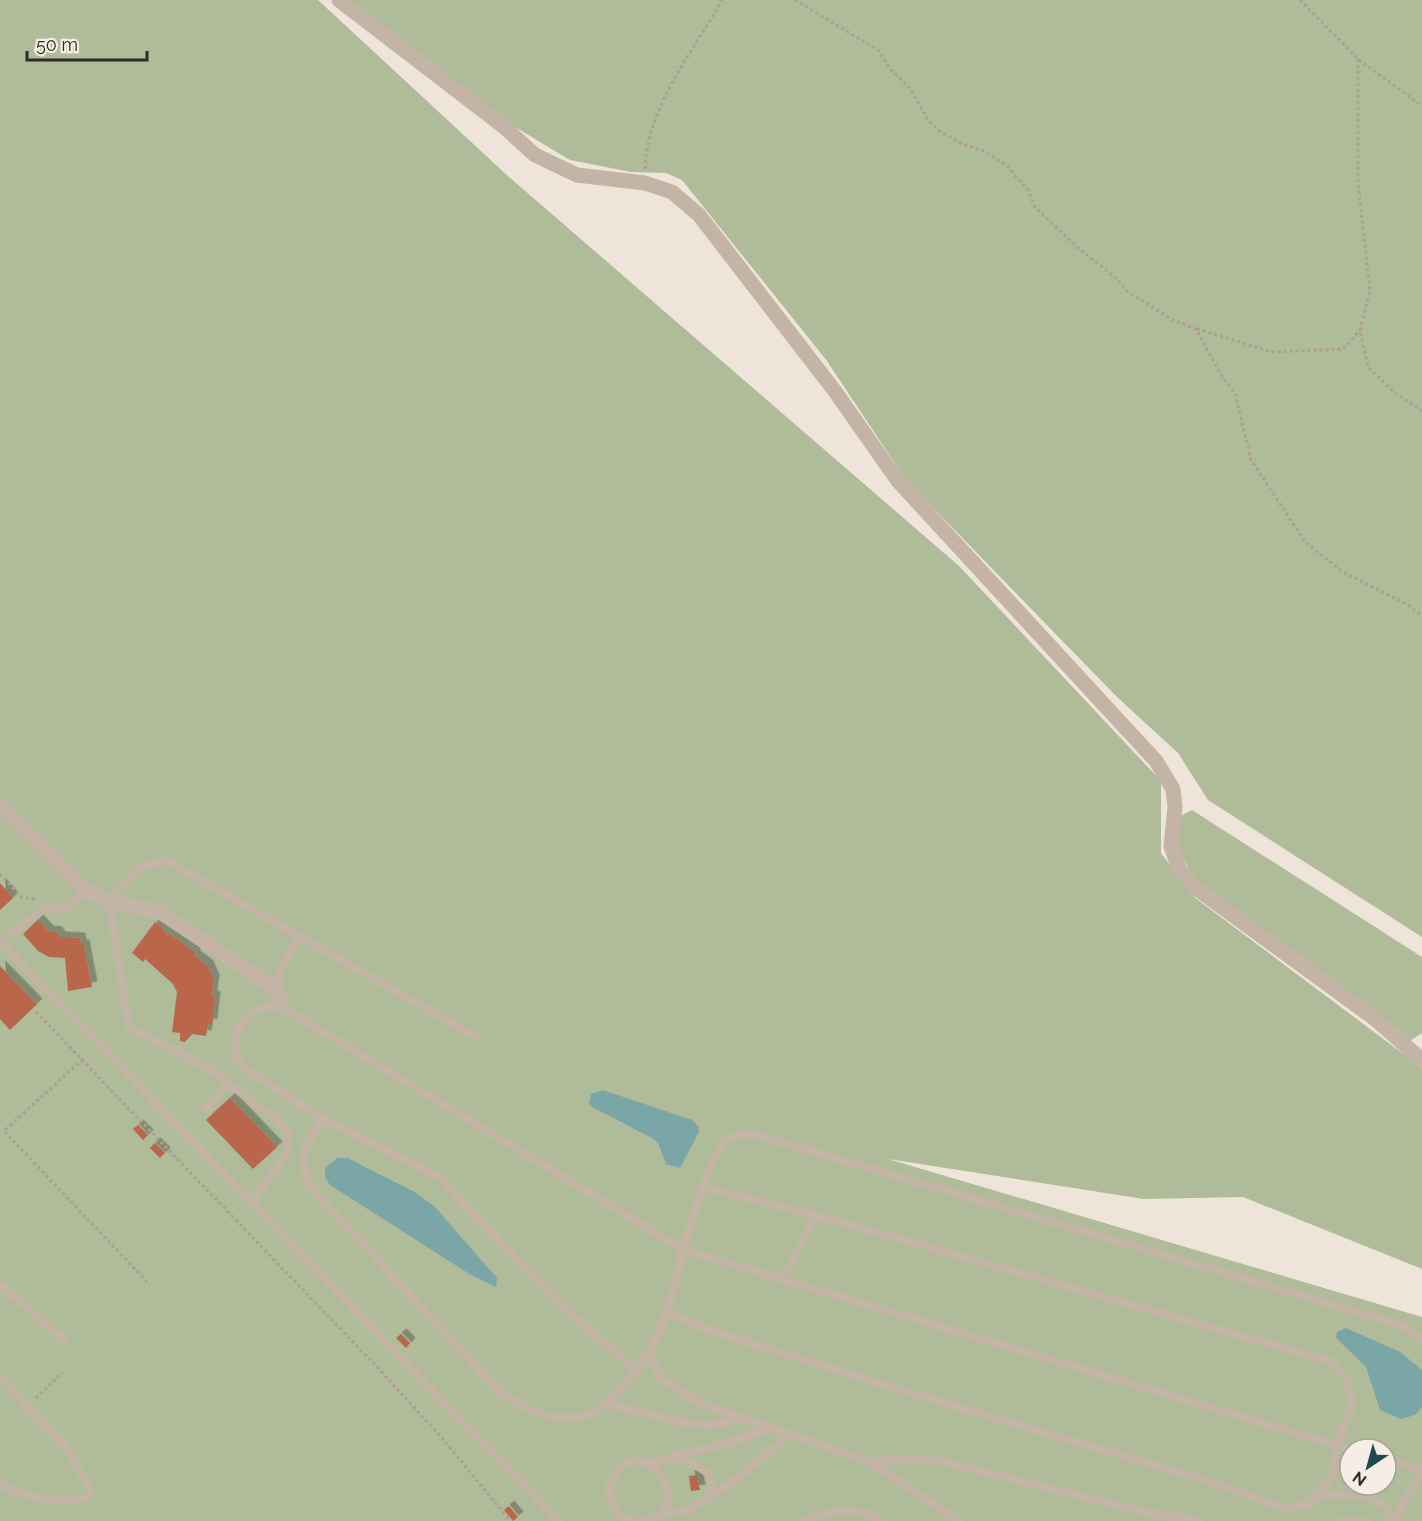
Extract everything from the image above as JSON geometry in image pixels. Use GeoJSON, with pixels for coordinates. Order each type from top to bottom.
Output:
{"type":"FeatureCollection","features":[{"type":"Feature","properties":{"kind":"street"},"geometry":{"type":"LineString","coordinates":[[339,0],[503,126],[535,155],[577,175],[645,183],[672,192],[699,215],[834,390],[898,481],[1155,761],[1173,789],[1175,807],[1171,846],[1179,869],[1197,889],[1375,1019],[1422,1060]]}},
{"type":"Feature","properties":{"kind":"street"},"geometry":{"type":"LineString","coordinates":[[0,805],[86,890],[109,901],[160,912],[276,990],[282,1006]]}},
{"type":"Feature","properties":{"kind":"lane"},"geometry":{"type":"LineString","coordinates":[[252,1203],[287,1153],[290,1134],[276,1119],[213,1071],[129,1027],[109,901],[141,867],[166,861],[478,1038]]}},
{"type":"Feature","properties":{"kind":"lane"},"geometry":{"type":"LineString","coordinates":[[12,933],[44,908],[66,910],[86,890]]}},
{"type":"Feature","properties":{"kind":"lane"},"geometry":{"type":"LineString","coordinates":[[276,990],[280,971],[299,936]]}},
{"type":"Feature","properties":{"kind":"lane"},"geometry":{"type":"LineString","coordinates":[[0,941],[558,1521]]}},
{"type":"Feature","properties":{"kind":"lane"},"geometry":{"type":"LineString","coordinates":[[636,1371],[556,1300],[438,1178],[323,1119],[256,1077],[238,1062],[233,1044],[242,1024],[258,1011],[267,1007],[282,1006],[684,1250],[1337,1445]]}},
{"type":"Feature","properties":{"kind":"lane"},"geometry":{"type":"LineString","coordinates":[[206,1108],[229,1084]]}},
{"type":"Feature","properties":{"kind":"lane"},"geometry":{"type":"LineString","coordinates":[[323,1119],[305,1145],[302,1164],[308,1184],[323,1203],[501,1394],[553,1418],[574,1418],[594,1413],[636,1371],[649,1354],[666,1312],[703,1187],[718,1152],[729,1138],[740,1133],[757,1135],[1401,1325],[1422,1339]]}},
{"type":"Feature","properties":{"kind":"lane"},"geometry":{"type":"LineString","coordinates":[[287,1153],[302,1164]]}},
{"type":"Feature","properties":{"kind":"lane"},"geometry":{"type":"LineString","coordinates":[[666,1312],[707,1329],[870,1381],[1215,1483],[1281,1507],[1308,1505],[1331,1479],[1337,1445],[1352,1406],[1347,1379],[1333,1362],[815,1215],[703,1187]]}},
{"type":"Feature","properties":{"kind":"lane"},"geometry":{"type":"LineString","coordinates":[[778,1278],[794,1259],[815,1215]]}},
{"type":"Feature","properties":{"kind":"lane"},"geometry":{"type":"LineString","coordinates":[[0,1285],[64,1340]]}},
{"type":"Feature","properties":{"kind":"lane"},"geometry":{"type":"LineString","coordinates":[[649,1354],[661,1379],[700,1403],[870,1462],[959,1521]]}},
{"type":"Feature","properties":{"kind":"lane"},"geometry":{"type":"LineString","coordinates":[[0,1378],[66,1446],[90,1490],[89,1496],[71,1501],[25,1497],[0,1484]]}},
{"type":"Feature","properties":{"kind":"lane"},"geometry":{"type":"LineString","coordinates":[[605,1403],[689,1424],[714,1425],[742,1418]]}},
{"type":"Feature","properties":{"kind":"lane"},"geometry":{"type":"LineString","coordinates":[[648,1464],[670,1456],[729,1443],[769,1428]]}},
{"type":"Feature","properties":{"kind":"lane"},"geometry":{"type":"LineString","coordinates":[[643,1521],[658,1515],[687,1511],[746,1472],[788,1435]]}},
{"type":"Feature","properties":{"kind":"lane"},"geometry":{"type":"LineString","coordinates":[[670,1456],[685,1460],[709,1474],[712,1485],[708,1498]]}},
{"type":"Feature","properties":{"kind":"lane"},"geometry":{"type":"LineString","coordinates":[[870,1462],[908,1459],[938,1461],[1144,1512],[1198,1521]]}},
{"type":"Feature","properties":{"kind":"lane"},"geometry":{"type":"LineString","coordinates":[[634,1521],[619,1515],[612,1507],[609,1487],[619,1469],[638,1462],[648,1464],[663,1475],[667,1483],[667,1500],[658,1515]]}},
{"type":"Feature","properties":{"kind":"lane"},"geometry":{"type":"LineString","coordinates":[[1392,1521],[1422,1469],[1398,1462]]}},
{"type":"Feature","properties":{"kind":"lane"},"geometry":{"type":"LineString","coordinates":[[1316,1495],[1365,1495],[1386,1507],[1392,1521]]}},
{"type":"Feature","properties":{"kind":"lane"},"geometry":{"type":"LineString","coordinates":[[805,1521],[846,1509],[873,1515],[882,1521]]}},
{"type":"Feature","properties":{"kind":"lane"},"geometry":{"type":"LineString","coordinates":[[1340,1521],[1368,1521]]}},
{"type":"Feature","properties":{"kind":"path"},"geometry":{"type":"LineString","coordinates":[[645,183],[651,129],[679,73],[722,0]]}},
{"type":"Feature","properties":{"kind":"path"},"geometry":{"type":"LineString","coordinates":[[795,0],[878,50],[891,70],[910,88],[928,120],[941,132],[962,144],[984,151],[1006,165],[1028,190],[1035,207],[1062,230],[1077,247],[1117,279],[1127,291],[1171,319],[1272,352],[1343,349],[1360,330]]}},
{"type":"Feature","properties":{"kind":"path"},"geometry":{"type":"LineString","coordinates":[[1300,0],[1358,59],[1422,106]]}},
{"type":"Feature","properties":{"kind":"path"},"geometry":{"type":"LineString","coordinates":[[1358,59],[1358,182],[1370,290],[1360,330],[1368,367],[1395,393],[1422,411]]}},
{"type":"Feature","properties":{"kind":"path"},"geometry":{"type":"LineString","coordinates":[[1196,329],[1223,378],[1235,393],[1251,460],[1306,543],[1342,572],[1407,604],[1422,616]]}},
{"type":"Feature","properties":{"kind":"path"},"geometry":{"type":"LineString","coordinates":[[0,874],[21,897],[30,900],[40,898]]}},
{"type":"Feature","properties":{"kind":"path"},"geometry":{"type":"LineString","coordinates":[[36,1012],[378,1368],[442,1438],[510,1521]]}},
{"type":"Feature","properties":{"kind":"path"},"geometry":{"type":"LineString","coordinates":[[82,1059],[4,1131],[150,1285]]}},
{"type":"Feature","properties":{"kind":"path"},"geometry":{"type":"LineString","coordinates":[[28,1406],[63,1372]]}},
{"type":"Feature","properties":{"kind":"green space"},"geometry":{"type":"Polygon","coordinates":[[[0,0],[318,0],[509,177],[959,566],[1161,781],[1161,853],[1194,897],[1422,1068],[1422,1269],[1243,1197],[1144,1199],[888,1159],[1422,1317],[1422,1521],[0,1521],[0,0]]]}},
{"type":"Feature","properties":{"kind":"green space"},"geometry":{"type":"Polygon","coordinates":[[[349,0],[1422,0],[1422,937],[1208,800],[1178,753],[1117,697],[906,480],[827,361],[682,180],[666,173],[631,172],[570,160],[515,127],[349,0]]]}},
{"type":"Feature","properties":{"kind":"green space"},"geometry":{"type":"Polygon","coordinates":[[[1192,810],[1422,957],[1422,1033],[1410,1041],[1197,882],[1176,848],[1181,816],[1192,810]]]}},
{"type":"Feature","properties":{"kind":"water"},"geometry":{"type":"Polygon","coordinates":[[[603,1090],[692,1120],[698,1126],[699,1132],[680,1168],[666,1164],[658,1143],[652,1138],[592,1107],[589,1103],[591,1094],[603,1090]]]}},
{"type":"Feature","properties":{"kind":"water"},"geometry":{"type":"Polygon","coordinates":[[[337,1158],[348,1158],[413,1191],[434,1206],[497,1278],[496,1287],[471,1275],[330,1185],[325,1177],[325,1168],[337,1158]]]}},
{"type":"Feature","properties":{"kind":"water"},"geometry":{"type":"Polygon","coordinates":[[[1346,1328],[1400,1352],[1422,1370],[1422,1407],[1415,1415],[1401,1419],[1380,1410],[1366,1367],[1336,1338],[1337,1332],[1346,1328]]]}},
{"type":"Feature","properties":{"kind":"building"},"geometry":{"type":"Polygon","coordinates":[[[0,883],[13,898],[0,910],[0,883]]]}},
{"type":"Feature","properties":{"kind":"building"},"geometry":{"type":"Polygon","coordinates":[[[38,920],[48,931],[57,932],[60,937],[80,938],[81,945],[84,945],[92,987],[68,991],[65,958],[49,957],[38,951],[23,934],[38,920]]]}},
{"type":"Feature","properties":{"kind":"building"},"geometry":{"type":"Polygon","coordinates":[[[155,922],[168,935],[169,933],[196,953],[194,955],[208,966],[214,980],[212,996],[215,997],[212,1025],[208,1024],[206,1036],[192,1034],[185,1042],[180,1041],[180,1033],[172,1032],[177,992],[173,984],[145,959],[143,962],[132,953],[155,922]]]}},
{"type":"Feature","properties":{"kind":"building"},"geometry":{"type":"Polygon","coordinates":[[[0,966],[37,1004],[10,1030],[0,1019],[0,966]]]}},
{"type":"Feature","properties":{"kind":"building"},"geometry":{"type":"Polygon","coordinates":[[[230,1098],[277,1147],[253,1169],[206,1120],[230,1098]]]}},
{"type":"Feature","properties":{"kind":"building"},"geometry":{"type":"Polygon","coordinates":[[[138,1125],[148,1135],[143,1140],[133,1129],[138,1125]]]}},
{"type":"Feature","properties":{"kind":"building"},"geometry":{"type":"Polygon","coordinates":[[[155,1143],[165,1153],[160,1158],[150,1148],[155,1143]]]}},
{"type":"Feature","properties":{"kind":"building"},"geometry":{"type":"Polygon","coordinates":[[[401,1334],[410,1343],[406,1348],[396,1338],[401,1334]]]}},
{"type":"Feature","properties":{"kind":"building"},"geometry":{"type":"Polygon","coordinates":[[[697,1475],[700,1490],[691,1491],[689,1476],[697,1475]]]}},
{"type":"Feature","properties":{"kind":"building"},"geometry":{"type":"Polygon","coordinates":[[[509,1506],[518,1517],[513,1521],[504,1510],[509,1506]]]}}]}
